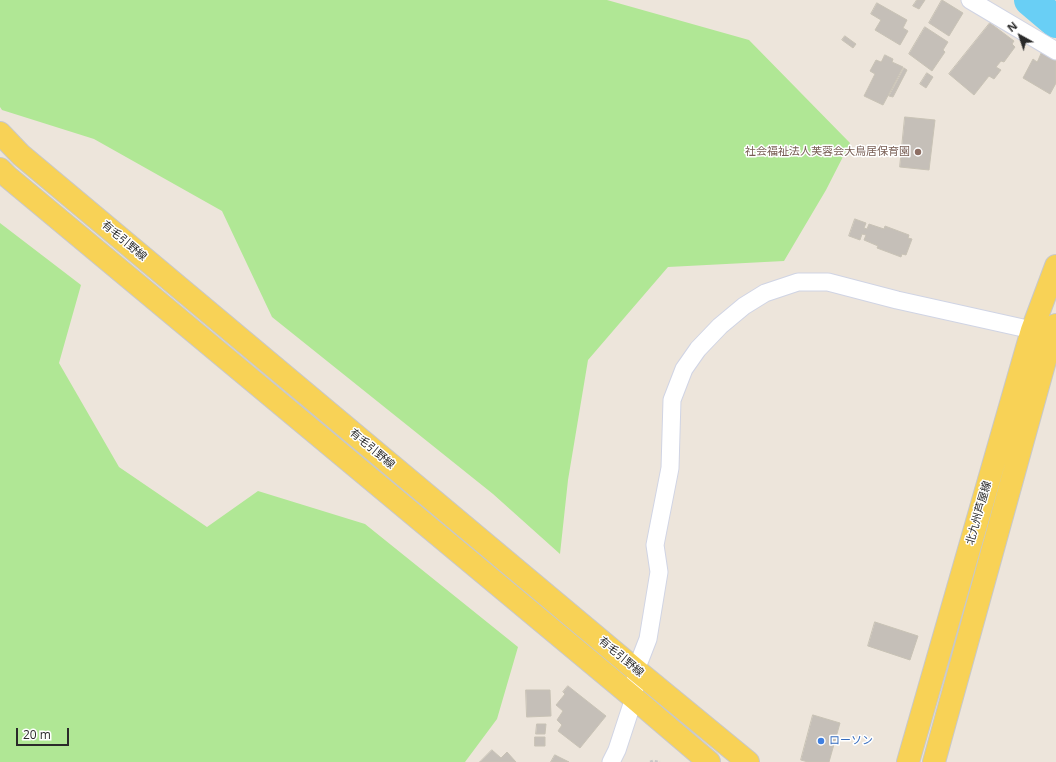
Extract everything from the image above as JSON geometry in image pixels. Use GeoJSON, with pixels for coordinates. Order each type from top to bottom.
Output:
{"type":"FeatureCollection","features":[{"type":"Feature","properties":{"kind":"main road","name":"有毛引野線"},"geometry":{"type":"LineString","coordinates":[[0,133],[21,155],[748,762]]}},
{"type":"Feature","properties":{"kind":"main road","name":"有毛引野線"},"geometry":{"type":"LineString","coordinates":[[0,169],[709,762]]}},
{"type":"Feature","properties":{"kind":"main road","name":"北九州芦屋線"},"geometry":{"type":"LineString","coordinates":[[908,762],[1032,330],[1056,266]]}},
{"type":"Feature","properties":{"kind":"main road","name":"北九州芦屋線"},"geometry":{"type":"LineString","coordinates":[[934,762],[1056,325]]}},
{"type":"Feature","properties":{"kind":"street"},"geometry":{"type":"LineString","coordinates":[[970,0],[1056,51]]}},
{"type":"Feature","properties":{"kind":"street"},"geometry":{"type":"LineString","coordinates":[[611,762],[617,750],[634,698],[636,670],[648,639],[659,572],[655,545],[670,468],[672,400],[684,369],[698,349],[720,326],[744,306],[765,292],[798,282],[828,282],[896,300],[1032,330]]}},
{"type":"Feature","properties":{"kind":"path"},"geometry":{"type":"LineString","coordinates":[[650,762],[660,762]]}},
{"type":"Feature","properties":{"kind":"green space"},"geometry":{"type":"Polygon","coordinates":[[[0,0],[607,0],[749,40],[850,143],[826,190],[784,261],[668,267],[588,360],[568,480],[560,554],[493,494],[272,317],[222,211],[94,139],[2,110],[0,107],[0,0]]]}},
{"type":"Feature","properties":{"kind":"green space"},"geometry":{"type":"Polygon","coordinates":[[[0,223],[81,285],[59,363],[119,467],[207,527],[258,491],[365,524],[518,647],[497,719],[465,762],[0,762],[0,223]]]}},
{"type":"Feature","properties":{"kind":"building"},"geometry":{"type":"Polygon","coordinates":[[[917,0],[925,0],[919,9],[913,6],[917,0]]]}},
{"type":"Feature","properties":{"kind":"building"},"geometry":{"type":"Polygon","coordinates":[[[942,0],[963,13],[949,36],[929,23],[942,0]]]}},
{"type":"Feature","properties":{"kind":"building"},"geometry":{"type":"Polygon","coordinates":[[[877,3],[907,20],[903,28],[908,31],[900,45],[875,30],[881,20],[871,14],[877,3]]]}},
{"type":"Feature","properties":{"kind":"building"},"geometry":{"type":"Polygon","coordinates":[[[990,23],[1014,41],[1012,44],[1015,47],[1004,62],[1001,61],[996,67],[1001,70],[994,79],[989,76],[974,95],[949,74],[990,23]]]}},
{"type":"Feature","properties":{"kind":"building"},"geometry":{"type":"Polygon","coordinates":[[[925,27],[948,42],[943,50],[945,52],[932,71],[909,54],[925,27]]]}},
{"type":"Feature","properties":{"kind":"building"},"geometry":{"type":"Polygon","coordinates":[[[845,36],[856,44],[853,48],[842,40],[845,36]]]}},
{"type":"Feature","properties":{"kind":"building"},"geometry":{"type":"Polygon","coordinates":[[[1042,52],[1056,61],[1056,83],[1050,94],[1023,78],[1033,59],[1037,62],[1042,52]]]}},
{"type":"Feature","properties":{"kind":"building"},"geometry":{"type":"Polygon","coordinates":[[[885,55],[893,59],[892,62],[903,67],[883,105],[864,96],[875,74],[870,71],[876,60],[881,62],[885,55]]]}},
{"type":"Feature","properties":{"kind":"building"},"geometry":{"type":"Polygon","coordinates":[[[904,68],[907,70],[893,97],[889,96],[904,68]]]}},
{"type":"Feature","properties":{"kind":"building"},"geometry":{"type":"Polygon","coordinates":[[[927,73],[933,77],[926,88],[920,84],[927,73]]]}},
{"type":"Feature","properties":{"kind":"building"},"geometry":{"type":"Polygon","coordinates":[[[905,117],[935,120],[929,170],[900,167],[905,117]]]}},
{"type":"Feature","properties":{"kind":"building"},"geometry":{"type":"Polygon","coordinates":[[[855,219],[866,223],[864,228],[867,229],[869,224],[884,229],[885,226],[909,235],[908,238],[912,239],[906,255],[902,254],[901,257],[877,248],[878,246],[864,240],[866,235],[862,234],[860,240],[849,236],[855,219]]]}},
{"type":"Feature","properties":{"kind":"building"},"geometry":{"type":"Polygon","coordinates":[[[875,622],[918,636],[910,660],[868,646],[875,622]]]}},
{"type":"Feature","properties":{"kind":"building"},"geometry":{"type":"Polygon","coordinates":[[[568,686],[606,716],[580,748],[558,731],[562,725],[557,720],[563,711],[556,705],[565,694],[563,692],[568,686]]]}},
{"type":"Feature","properties":{"kind":"building"},"geometry":{"type":"Polygon","coordinates":[[[526,690],[550,690],[551,716],[527,717],[526,690]]]}},
{"type":"Feature","properties":{"kind":"building","name":"ローソン"},"geometry":{"type":"Polygon","coordinates":[[[813,715],[840,723],[829,762],[808,762],[801,760],[813,715]]]}},
{"type":"Feature","properties":{"kind":"building"},"geometry":{"type":"Polygon","coordinates":[[[537,724],[546,724],[545,734],[536,734],[537,724]]]}},
{"type":"Feature","properties":{"kind":"building"},"geometry":{"type":"Polygon","coordinates":[[[535,737],[545,737],[545,746],[535,746],[535,737]]]}},
{"type":"Feature","properties":{"kind":"building"},"geometry":{"type":"Polygon","coordinates":[[[492,750],[501,758],[507,752],[516,762],[480,762],[492,750]]]}},
{"type":"Feature","properties":{"kind":"building"},"geometry":{"type":"Polygon","coordinates":[[[555,755],[569,762],[551,762],[555,755]]]}},
{"type":"Feature","properties":{"kind":"waterway"},"geometry":{"type":"LineString","coordinates":[[1030,0],[1056,22]]}},
{"type":"Feature","properties":{"kind":"place","name":"社会福祉法人芙蓉会大鳥居保育園"},"geometry":{"type":"Point","coordinates":[918,152]}},
{"type":"Feature","properties":{"kind":"place","name":"ローソン"},"geometry":{"type":"Point","coordinates":[821,741]}}]}
